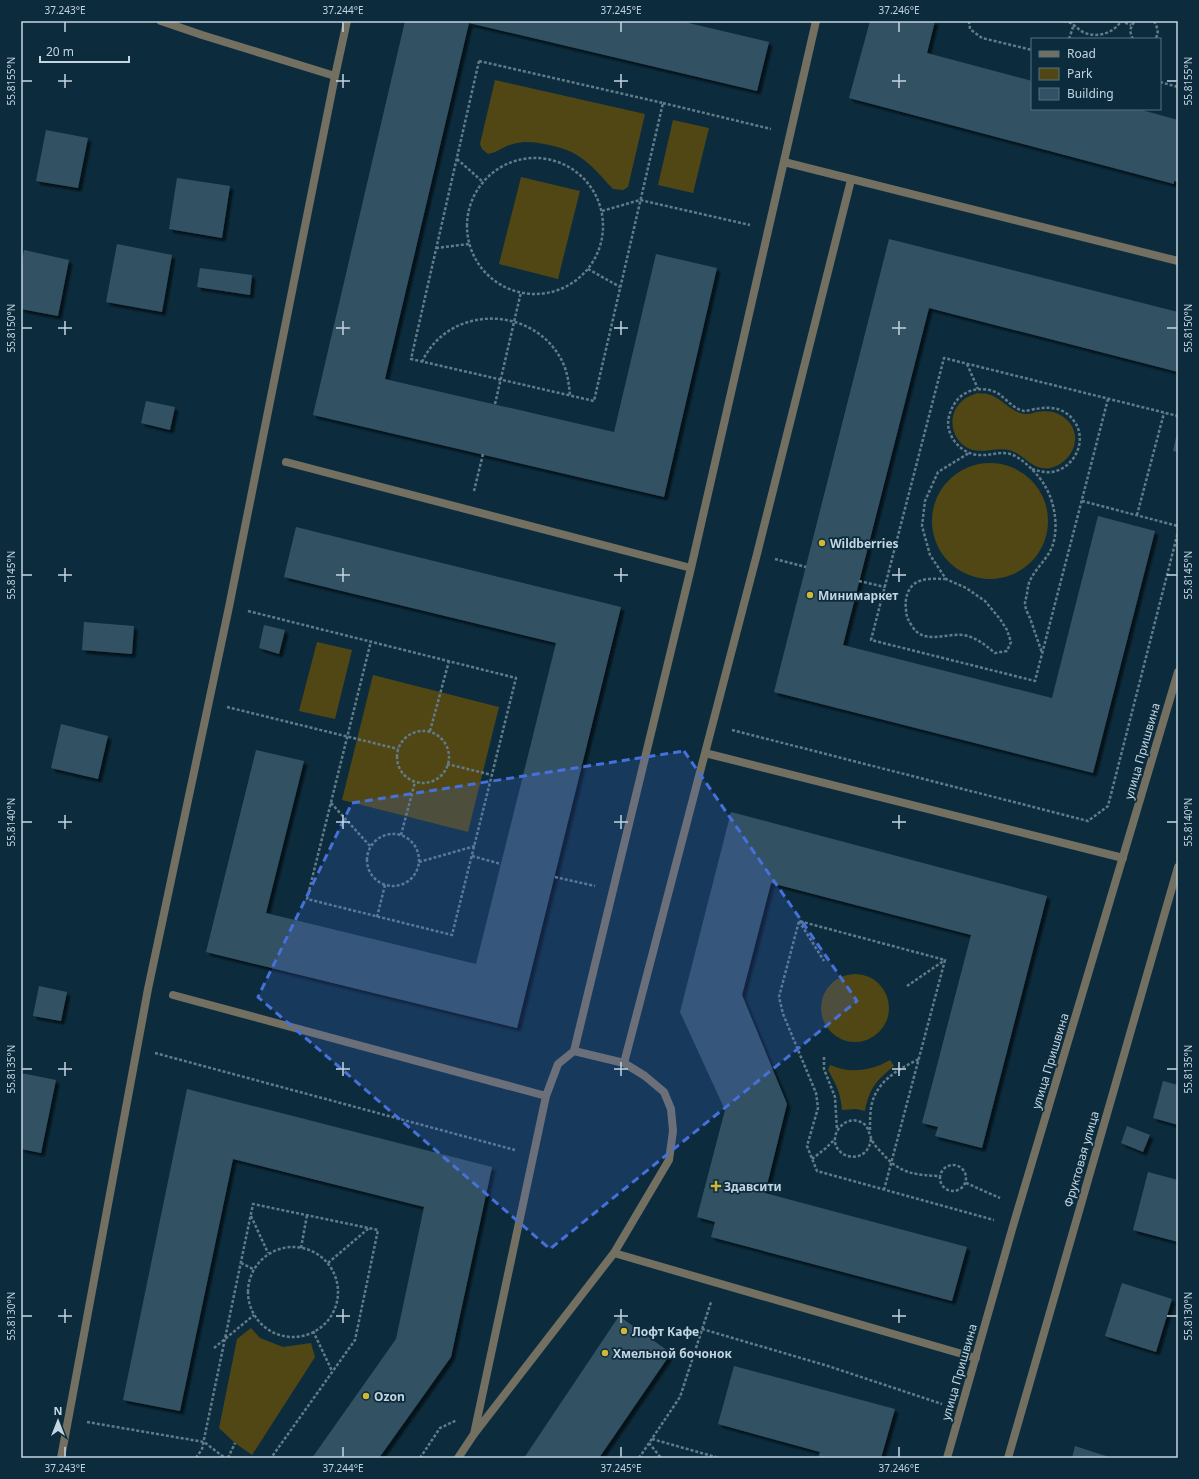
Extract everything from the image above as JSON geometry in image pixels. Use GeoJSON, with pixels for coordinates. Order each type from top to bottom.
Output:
{"type":"FeatureCollection","features":[{"type":"Feature","properties":{"kind":"street"},"geometry":{"type":"LineString","coordinates":[[161,21],[210,38],[335,76]]}},
{"type":"Feature","properties":{"kind":"street"},"geometry":{"type":"LineString","coordinates":[[61,1458],[150,981],[229,607],[347,21]]}},
{"type":"Feature","properties":{"kind":"street"},"geometry":{"type":"LineString","coordinates":[[474,1434],[546,1096],[558,1064],[574,1051],[690,568],[816,21]]}},
{"type":"Feature","properties":{"kind":"street"},"geometry":{"type":"LineString","coordinates":[[784,162],[1178,261]]}},
{"type":"Feature","properties":{"kind":"street"},"geometry":{"type":"LineString","coordinates":[[624,1063],[757,554],[851,180]]}},
{"type":"Feature","properties":{"kind":"street"},"geometry":{"type":"LineString","coordinates":[[286,462],[690,568]]}},
{"type":"Feature","properties":{"kind":"street","name":"улица Пришвина"},"geometry":{"type":"LineString","coordinates":[[947,1458],[1019,1206],[1178,672]]}},
{"type":"Feature","properties":{"kind":"street"},"geometry":{"type":"LineString","coordinates":[[705,753],[1123,858]]}},
{"type":"Feature","properties":{"kind":"street","name":"Фруктовая улица"},"geometry":{"type":"LineString","coordinates":[[1008,1458],[1178,867]]}},
{"type":"Feature","properties":{"kind":"street"},"geometry":{"type":"LineString","coordinates":[[173,995],[546,1096]]}},
{"type":"Feature","properties":{"kind":"street"},"geometry":{"type":"LineString","coordinates":[[458,1458],[474,1434],[614,1253],[669,1160],[673,1131],[671,1109],[664,1092],[646,1076],[624,1063],[574,1051]]}},
{"type":"Feature","properties":{"kind":"street"},"geometry":{"type":"LineString","coordinates":[[614,1253],[976,1358]]}},
{"type":"Feature","properties":{"kind":"path"},"geometry":{"type":"LineString","coordinates":[[969,21],[970,29],[982,38],[1031,50]]}},
{"type":"Feature","properties":{"kind":"path"},"geometry":{"type":"LineString","coordinates":[[1064,21],[1074,24],[1085,33],[1094,35],[1104,34],[1112,30],[1121,21],[1131,25]]}},
{"type":"Feature","properties":{"kind":"path"},"geometry":{"type":"LineString","coordinates":[[1133,38],[1130,31],[1131,25],[1134,21]]}},
{"type":"Feature","properties":{"kind":"path"},"geometry":{"type":"LineString","coordinates":[[1154,21],[1158,28],[1158,36],[1156,38]]}},
{"type":"Feature","properties":{"kind":"path"},"geometry":{"type":"LineString","coordinates":[[1069,38],[1074,24]]}},
{"type":"Feature","properties":{"kind":"path"},"geometry":{"type":"LineString","coordinates":[[663,102],[594,401],[411,359],[479,60],[663,102],[790,133]]}},
{"type":"Feature","properties":{"kind":"path"},"geometry":{"type":"LineString","coordinates":[[1161,82],[1178,87]]}},
{"type":"Feature","properties":{"kind":"path"},"geometry":{"type":"LineString","coordinates":[[541,157],[562,163],[581,174],[594,191],[602,211],[604,232],[599,252],[588,270],[572,283],[553,292],[532,294],[511,289],[492,279],[478,263],[469,244],[467,222],[472,200],[483,182],[499,168],[519,159],[541,157]]}},
{"type":"Feature","properties":{"kind":"path"},"geometry":{"type":"LineString","coordinates":[[457,159],[483,182]]}},
{"type":"Feature","properties":{"kind":"path"},"geometry":{"type":"LineString","coordinates":[[602,211],[640,200],[768,230]]}},
{"type":"Feature","properties":{"kind":"path"},"geometry":{"type":"LineString","coordinates":[[436,248],[469,244]]}},
{"type":"Feature","properties":{"kind":"path"},"geometry":{"type":"LineString","coordinates":[[588,270],[620,287]]}},
{"type":"Feature","properties":{"kind":"path"},"geometry":{"type":"LineString","coordinates":[[495,404],[521,292]]}},
{"type":"Feature","properties":{"kind":"path"},"geometry":{"type":"LineString","coordinates":[[422,362],[437,341],[452,329],[469,321],[487,318],[506,319],[524,324],[540,334],[553,348],[563,363],[569,381],[570,396]]}},
{"type":"Feature","properties":{"kind":"path"},"geometry":{"type":"LineString","coordinates":[[1108,399],[1035,681],[871,640],[944,358],[1178,416]]}},
{"type":"Feature","properties":{"kind":"path"},"geometry":{"type":"LineString","coordinates":[[966,364],[978,389]]}},
{"type":"Feature","properties":{"kind":"path"},"geometry":{"type":"LineString","coordinates":[[1032,469],[1042,472],[1053,472],[1072,462],[1078,452],[1080,442],[1079,431],[1075,421],[1067,413],[1057,408],[1046,407],[1025,411],[1015,407],[999,394],[989,390],[978,389],[967,392],[958,398],[952,407],[949,418],[949,428],[952,438],[960,447],[969,453],[980,455],[1005,452],[1014,455],[1032,469],[1045,486],[1051,497],[1055,517],[1055,535],[1050,552],[1029,583],[1025,604],[1042,653]]}},
{"type":"Feature","properties":{"kind":"path"},"geometry":{"type":"LineString","coordinates":[[1137,515],[1164,413]]}},
{"type":"Feature","properties":{"kind":"path"},"geometry":{"type":"LineString","coordinates":[[946,579],[923,580],[912,586],[905,600],[906,617],[914,630],[927,637],[963,635],[984,643],[994,653],[1007,651],[1011,642],[1007,630],[985,601],[966,588],[946,579],[930,556],[922,526],[925,501],[938,472],[969,453]]}},
{"type":"Feature","properties":{"kind":"path"},"geometry":{"type":"LineString","coordinates":[[470,510],[483,454]]}},
{"type":"Feature","properties":{"kind":"path"},"geometry":{"type":"LineString","coordinates":[[1082,501],[1178,526]]}},
{"type":"Feature","properties":{"kind":"path"},"geometry":{"type":"LineString","coordinates":[[712,725],[1088,821],[1108,806],[1178,532]]}},
{"type":"Feature","properties":{"kind":"path"},"geometry":{"type":"LineString","coordinates":[[757,554],[806,567]]}},
{"type":"Feature","properties":{"kind":"path"},"geometry":{"type":"LineString","coordinates":[[859,581],[885,587]]}},
{"type":"Feature","properties":{"kind":"path"},"geometry":{"type":"LineString","coordinates":[[229,607],[371,641],[516,678],[452,935],[307,899],[371,641]]}},
{"type":"Feature","properties":{"kind":"path"},"geometry":{"type":"LineString","coordinates":[[430,731],[449,661]]}},
{"type":"Feature","properties":{"kind":"path"},"geometry":{"type":"LineString","coordinates":[[209,703],[398,749]]}},
{"type":"Feature","properties":{"kind":"path"},"geometry":{"type":"LineString","coordinates":[[419,730],[430,731],[441,737],[447,747],[449,758],[446,770],[438,778],[427,783],[415,782],[405,776],[398,766],[396,754],[398,749],[400,744],[408,735],[419,730]]}},
{"type":"Feature","properties":{"kind":"path"},"geometry":{"type":"LineString","coordinates":[[448,764],[492,775]]}},
{"type":"Feature","properties":{"kind":"path"},"geometry":{"type":"LineString","coordinates":[[401,834],[415,782]]}},
{"type":"Feature","properties":{"kind":"path"},"geometry":{"type":"LineString","coordinates":[[331,803],[370,846]]}},
{"type":"Feature","properties":{"kind":"path"},"geometry":{"type":"LineString","coordinates":[[389,834],[401,834],[411,840],[418,850],[419,862],[416,873],[408,882],[397,885],[385,885],[375,879],[368,869],[367,857],[370,846],[378,838],[389,834]]}},
{"type":"Feature","properties":{"kind":"path"},"geometry":{"type":"LineString","coordinates":[[419,862],[475,846]]}},
{"type":"Feature","properties":{"kind":"path"},"geometry":{"type":"LineString","coordinates":[[472,856],[501,864]]}},
{"type":"Feature","properties":{"kind":"path"},"geometry":{"type":"LineString","coordinates":[[554,876],[613,891]]}},
{"type":"Feature","properties":{"kind":"path"},"geometry":{"type":"LineString","coordinates":[[377,916],[385,885]]}},
{"type":"Feature","properties":{"kind":"path"},"geometry":{"type":"LineString","coordinates":[[799,921],[945,960]]}},
{"type":"Feature","properties":{"kind":"path"},"geometry":{"type":"LineString","coordinates":[[799,921],[824,961]]}},
{"type":"Feature","properties":{"kind":"path"},"geometry":{"type":"LineString","coordinates":[[799,921],[779,997],[783,1014],[816,1093],[818,1108],[807,1146],[817,1171],[1014,1226]]}},
{"type":"Feature","properties":{"kind":"path"},"geometry":{"type":"LineString","coordinates":[[907,986],[945,960]]}},
{"type":"Feature","properties":{"kind":"path"},"geometry":{"type":"LineString","coordinates":[[884,1190],[945,960]]}},
{"type":"Feature","properties":{"kind":"path"},"geometry":{"type":"LineString","coordinates":[[137,1048],[533,1155]]}},
{"type":"Feature","properties":{"kind":"path"},"geometry":{"type":"LineString","coordinates":[[824,1057],[824,1069],[836,1097],[837,1131],[835,1139],[837,1147],[842,1153],[849,1157],[857,1157],[864,1153],[869,1147],[871,1139],[871,1108],[876,1093],[885,1080],[897,1070],[919,1059]]}},
{"type":"Feature","properties":{"kind":"path"},"geometry":{"type":"LineString","coordinates":[[837,1131],[842,1124],[849,1121],[857,1121],[865,1125],[870,1131]]}},
{"type":"Feature","properties":{"kind":"path"},"geometry":{"type":"LineString","coordinates":[[812,1159],[835,1139]]}},
{"type":"Feature","properties":{"kind":"path"},"geometry":{"type":"LineString","coordinates":[[871,1139],[891,1164],[910,1173],[940,1176]]}},
{"type":"Feature","properties":{"kind":"path"},"geometry":{"type":"LineString","coordinates":[[952,1164],[959,1165],[964,1169],[967,1176],[966,1183],[961,1189],[955,1191],[948,1190],[942,1186],[940,1179],[941,1172],[945,1166],[952,1164]]}},
{"type":"Feature","properties":{"kind":"path"},"geometry":{"type":"LineString","coordinates":[[966,1183],[1019,1206]]}},
{"type":"Feature","properties":{"kind":"path"},"geometry":{"type":"LineString","coordinates":[[196,1458],[204,1442],[253,1204],[378,1230],[355,1340],[271,1458]]}},
{"type":"Feature","properties":{"kind":"path"},"geometry":{"type":"LineString","coordinates":[[301,1248],[307,1215]]}},
{"type":"Feature","properties":{"kind":"path"},"geometry":{"type":"LineString","coordinates":[[251,1216],[268,1253]]}},
{"type":"Feature","properties":{"kind":"path"},"geometry":{"type":"LineString","coordinates":[[328,1263],[369,1228]]}},
{"type":"Feature","properties":{"kind":"path"},"geometry":{"type":"LineString","coordinates":[[289,1246],[311,1250],[328,1263],[338,1283],[337,1305],[326,1324],[307,1335],[285,1337],[265,1328],[254,1315],[251,1311],[247,1290],[253,1269],[268,1253],[289,1246]]}},
{"type":"Feature","properties":{"kind":"path"},"geometry":{"type":"LineString","coordinates":[[241,1263],[253,1269]]}},
{"type":"Feature","properties":{"kind":"path"},"geometry":{"type":"LineString","coordinates":[[639,1458],[680,1397],[717,1282]]}},
{"type":"Feature","properties":{"kind":"path"},"geometry":{"type":"LineString","coordinates":[[214,1348],[254,1315]]}},
{"type":"Feature","properties":{"kind":"path"},"geometry":{"type":"LineString","coordinates":[[702,1330],[828,1366],[961,1410]]}},
{"type":"Feature","properties":{"kind":"path"},"geometry":{"type":"LineString","coordinates":[[313,1332],[332,1372]]}},
{"type":"Feature","properties":{"kind":"path"},"geometry":{"type":"LineString","coordinates":[[420,1458],[440,1428],[479,1409]]}},
{"type":"Feature","properties":{"kind":"path"},"geometry":{"type":"LineString","coordinates":[[69,1418],[204,1442],[225,1458]]}},
{"type":"Feature","properties":{"kind":"path"},"geometry":{"type":"LineString","coordinates":[[652,1439],[719,1458]]}},
{"type":"Feature","properties":{"kind":"path"},"geometry":{"type":"LineString","coordinates":[[228,1458],[235,1443]]}},
{"type":"Feature","properties":{"kind":"path"},"geometry":{"type":"LineString","coordinates":[[649,1443],[661,1458]]}},
{"type":"Feature","properties":{"kind":"highlighted area"},"geometry":{"type":"Polygon","coordinates":[[[684,751],[857,1001],[550,1249],[258,997],[352,803],[684,751]]]}},
{"type":"Feature","properties":{"kind":"green space"},"geometry":{"type":"Polygon","coordinates":[[[495,80],[645,114],[628,187],[623,190],[613,189],[591,165],[583,159],[567,150],[556,147],[521,142],[488,154],[482,149],[480,144],[495,80]]]}},
{"type":"Feature","properties":{"kind":"green space"},"geometry":{"type":"Polygon","coordinates":[[[673,120],[709,128],[693,193],[658,185],[673,120]]]}},
{"type":"Feature","properties":{"kind":"green space"},"geometry":{"type":"Polygon","coordinates":[[[521,177],[580,191],[558,279],[499,264],[521,177]]]}},
{"type":"Feature","properties":{"kind":"green space"},"geometry":{"type":"Polygon","coordinates":[[[978,393],[997,398],[1021,413],[1028,414],[1045,411],[1054,412],[1062,416],[1069,422],[1074,430],[1075,439],[1073,448],[1069,455],[1063,462],[1056,466],[1047,468],[1034,465],[1013,451],[999,449],[980,451],[970,449],[964,445],[958,440],[955,434],[952,420],[957,407],[969,396],[978,393]]]}},
{"type":"Feature","properties":{"kind":"green space"},"geometry":{"type":"Polygon","coordinates":[[[990,463],[1012,467],[1022,472],[1031,480],[1039,489],[1044,499],[1048,521],[1044,543],[1039,553],[1031,562],[1022,570],[1012,575],[990,579],[968,575],[958,570],[949,562],[941,553],[936,543],[932,521],[936,499],[941,489],[949,480],[958,472],[968,467],[990,463]]]}},
{"type":"Feature","properties":{"kind":"green space"},"geometry":{"type":"Polygon","coordinates":[[[317,642],[352,650],[335,719],[299,711],[317,642]]]}},
{"type":"Feature","properties":{"kind":"green space"},"geometry":{"type":"Polygon","coordinates":[[[373,675],[499,707],[468,832],[342,800],[373,675]]]}},
{"type":"Feature","properties":{"kind":"green space"},"geometry":{"type":"Polygon","coordinates":[[[848,974],[862,974],[874,979],[884,989],[889,1001],[889,1015],[884,1027],[874,1037],[862,1042],[848,1042],[836,1037],[826,1027],[821,1015],[821,1001],[826,989],[836,979],[848,974]]]}},
{"type":"Feature","properties":{"kind":"green space"},"geometry":{"type":"Polygon","coordinates":[[[890,1060],[894,1066],[878,1080],[871,1090],[865,1111],[856,1109],[842,1110],[838,1089],[828,1070],[830,1065],[845,1070],[860,1070],[875,1067],[890,1060]]]}},
{"type":"Feature","properties":{"kind":"green space"},"geometry":{"type":"Polygon","coordinates":[[[251,1328],[260,1338],[283,1347],[311,1343],[315,1357],[252,1455],[235,1443],[219,1428],[237,1339],[251,1328]]]}},
{"type":"Feature","properties":{"kind":"building"},"geometry":{"type":"Polygon","coordinates":[[[405,21],[680,21],[769,42],[757,91],[469,23],[385,379],[614,432],[656,254],[717,268],[664,497],[313,415],[405,21]]]}},
{"type":"Feature","properties":{"kind":"building"},"geometry":{"type":"Polygon","coordinates":[[[870,21],[935,21],[927,53],[1031,81],[1031,110],[1142,110],[1178,120],[1178,182],[1174,181],[1174,184],[849,98],[870,21]]]}},
{"type":"Feature","properties":{"kind":"building"},"geometry":{"type":"Polygon","coordinates":[[[46,130],[88,138],[78,188],[36,181],[46,130]]]}},
{"type":"Feature","properties":{"kind":"building"},"geometry":{"type":"Polygon","coordinates":[[[177,178],[230,186],[222,238],[169,229],[177,178]]]}},
{"type":"Feature","properties":{"kind":"building"},"geometry":{"type":"Polygon","coordinates":[[[889,239],[1178,312],[1178,372],[929,308],[843,645],[1052,698],[1098,516],[1155,531],[1093,773],[774,692],[889,239]]]}},
{"type":"Feature","properties":{"kind":"building"},"geometry":{"type":"Polygon","coordinates":[[[117,244],[172,255],[162,312],[106,302],[117,244]]]}},
{"type":"Feature","properties":{"kind":"building"},"geometry":{"type":"Polygon","coordinates":[[[24,250],[69,260],[58,316],[21,309],[21,266],[24,250]]]}},
{"type":"Feature","properties":{"kind":"building"},"geometry":{"type":"Polygon","coordinates":[[[200,268],[252,275],[250,295],[197,287],[200,268]]]}},
{"type":"Feature","properties":{"kind":"building"},"geometry":{"type":"Polygon","coordinates":[[[146,401],[175,407],[170,430],[141,423],[146,401]]]}},
{"type":"Feature","properties":{"kind":"building"},"geometry":{"type":"Polygon","coordinates":[[[1178,433],[1178,452],[1173,451],[1178,433]]]}},
{"type":"Feature","properties":{"kind":"building"},"geometry":{"type":"Polygon","coordinates":[[[296,527],[621,607],[517,1028],[206,952],[256,750],[304,761],[266,913],[476,964],[556,643],[284,577],[296,527]]]}},
{"type":"Feature","properties":{"kind":"building"},"geometry":{"type":"Polygon","coordinates":[[[84,622],[134,626],[132,654],[82,650],[84,622]]]}},
{"type":"Feature","properties":{"kind":"building"},"geometry":{"type":"Polygon","coordinates":[[[264,625],[285,630],[279,654],[259,648],[264,625]]]}},
{"type":"Feature","properties":{"kind":"building"},"geometry":{"type":"Polygon","coordinates":[[[61,724],[108,736],[98,779],[51,768],[61,724]]]}},
{"type":"Feature","properties":{"kind":"building"},"geometry":{"type":"Polygon","coordinates":[[[731,812],[1047,896],[982,1148],[935,1136],[938,1127],[922,1123],[971,935],[771,883],[742,995],[787,1104],[765,1193],[967,1247],[952,1301],[711,1237],[715,1222],[697,1217],[725,1110],[680,1012],[731,812]]]}},
{"type":"Feature","properties":{"kind":"building"},"geometry":{"type":"Polygon","coordinates":[[[39,986],[67,992],[61,1021],[33,1016],[39,986]]]}},
{"type":"Feature","properties":{"kind":"building"},"geometry":{"type":"Polygon","coordinates":[[[21,1073],[56,1080],[41,1153],[21,1149],[21,1073]]]}},
{"type":"Feature","properties":{"kind":"building"},"geometry":{"type":"Polygon","coordinates":[[[1163,1081],[1178,1085],[1178,1125],[1153,1118],[1163,1081]]]}},
{"type":"Feature","properties":{"kind":"building"},"geometry":{"type":"Polygon","coordinates":[[[187,1089],[492,1167],[451,1357],[379,1458],[312,1458],[396,1339],[424,1207],[233,1159],[180,1411],[123,1400],[187,1089]]]}},
{"type":"Feature","properties":{"kind":"building"},"geometry":{"type":"Polygon","coordinates":[[[1127,1126],[1150,1135],[1143,1152],[1121,1143],[1127,1126]]]}},
{"type":"Feature","properties":{"kind":"building"},"geometry":{"type":"Polygon","coordinates":[[[1148,1172],[1178,1180],[1178,1242],[1133,1230],[1148,1172]]]}},
{"type":"Feature","properties":{"kind":"building"},"geometry":{"type":"Polygon","coordinates":[[[1122,1283],[1172,1299],[1156,1352],[1105,1336],[1122,1283]]]}},
{"type":"Feature","properties":{"kind":"building"},"geometry":{"type":"Polygon","coordinates":[[[619,1316],[671,1353],[599,1458],[524,1458],[619,1316]]]}},
{"type":"Feature","properties":{"kind":"building"},"geometry":{"type":"Polygon","coordinates":[[[734,1366],[895,1409],[881,1458],[818,1458],[820,1452],[718,1424],[734,1366]]]}},
{"type":"Feature","properties":{"kind":"building"},"geometry":{"type":"Polygon","coordinates":[[[1075,1446],[1112,1458],[1072,1458],[1075,1446]]]}},
{"type":"Feature","properties":{"kind":"place","name":"Wildberries"},"geometry":{"type":"Point","coordinates":[822,543]}},
{"type":"Feature","properties":{"kind":"place","name":"Минимаркет"},"geometry":{"type":"Point","coordinates":[810,595]}},
{"type":"Feature","properties":{"kind":"place","name":"Здавсити"},"geometry":{"type":"Point","coordinates":[716,1186]}},
{"type":"Feature","properties":{"kind":"place","name":"Лофт Кафе"},"geometry":{"type":"Point","coordinates":[624,1331]}},
{"type":"Feature","properties":{"kind":"place","name":"Хмельной бочонок"},"geometry":{"type":"Point","coordinates":[605,1353]}},
{"type":"Feature","properties":{"kind":"place","name":"Ozon"},"geometry":{"type":"Point","coordinates":[366,1396]}}]}
